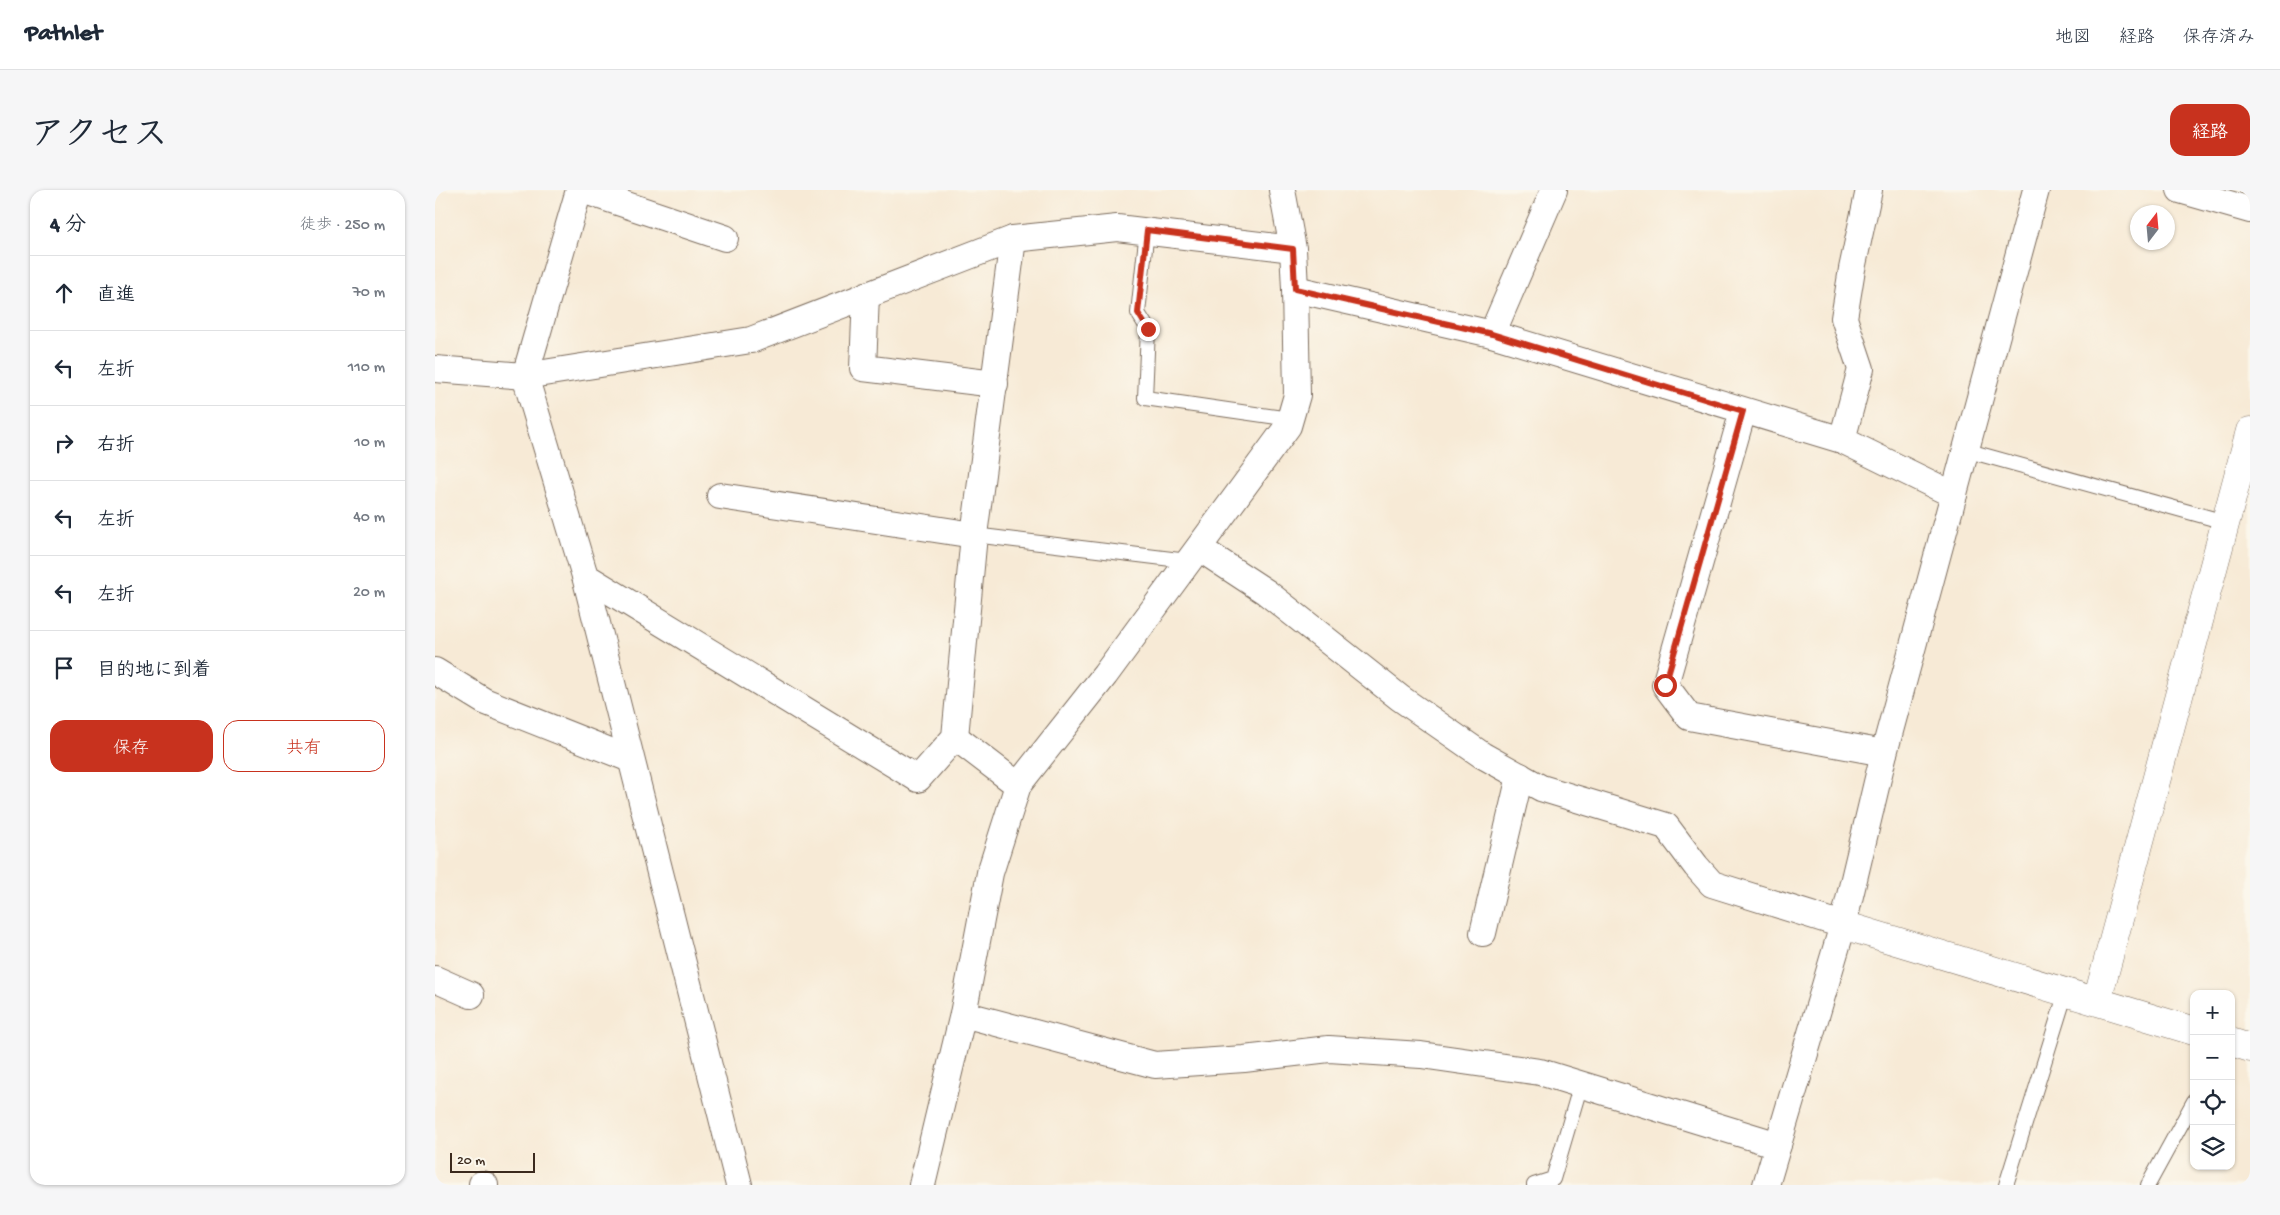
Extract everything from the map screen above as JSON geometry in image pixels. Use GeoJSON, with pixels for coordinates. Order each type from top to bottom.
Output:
{"type":"FeatureCollection","features":[{"type":"Feature","properties":{"kind":"street"},"geometry":{"type":"LineString","coordinates":[[725,238],[580,190],[525,376],[585,576],[739,1185]]}},
{"type":"Feature","properties":{"kind":"street"},"geometry":{"type":"LineString","coordinates":[[922,1185],[963,1014],[990,873],[1018,785],[1105,675],[1289,426],[1297,396],[1295,289],[1293,249],[1282,190]]}},
{"type":"Feature","properties":{"kind":"street"},"geometry":{"type":"LineString","coordinates":[[1492,334],[1554,190]]}},
{"type":"Feature","properties":{"kind":"street"},"geometry":{"type":"LineString","coordinates":[[1842,440],[1861,368],[1844,318],[1851,269],[1869,190]]}},
{"type":"Feature","properties":{"kind":"street"},"geometry":{"type":"LineString","coordinates":[[1766,1185],[1843,924],[1884,754],[2036,190]]}},
{"type":"Feature","properties":{"kind":"street"},"geometry":{"type":"LineString","coordinates":[[2180,190],[2250,210]]}},
{"type":"Feature","properties":{"kind":"street"},"geometry":{"type":"LineString","coordinates":[[435,369],[525,376],[751,340],[1013,239],[1117,228],[1147,230],[1293,249]]}},
{"type":"Feature","properties":{"kind":"street"},"geometry":{"type":"LineString","coordinates":[[585,576],[918,779],[955,737],[974,535],[1013,239]]}},
{"type":"Feature","properties":{"kind":"street"},"geometry":{"type":"LineString","coordinates":[[1295,289],[1492,334],[1842,440],[1954,495]]}},
{"type":"Feature","properties":{"kind":"street"},"geometry":{"type":"LineString","coordinates":[[866,295],[863,368],[995,384]]}},
{"type":"Feature","properties":{"kind":"street"},"geometry":{"type":"LineString","coordinates":[[1743,411],[1665,685],[1689,717],[1884,754]]}},
{"type":"Feature","properties":{"kind":"street"},"geometry":{"type":"LineString","coordinates":[[2097,1001],[2250,431]]}},
{"type":"Feature","properties":{"kind":"street"},"geometry":{"type":"LineString","coordinates":[[720,496],[974,535]]}},
{"type":"Feature","properties":{"kind":"street"},"geometry":{"type":"LineString","coordinates":[[1194,554],[1266,592],[1400,698],[1482,755],[1541,788],[1666,826],[1712,884],[2190,1030]]}},
{"type":"Feature","properties":{"kind":"street"},"geometry":{"type":"LineString","coordinates":[[435,671],[484,701],[630,759]]}},
{"type":"Feature","properties":{"kind":"street"},"geometry":{"type":"LineString","coordinates":[[955,737],[1018,785]]}},
{"type":"Feature","properties":{"kind":"street"},"geometry":{"type":"LineString","coordinates":[[1483,933],[1520,776]]}},
{"type":"Feature","properties":{"kind":"street"},"geometry":{"type":"LineString","coordinates":[[435,979],[471,995]]}},
{"type":"Feature","properties":{"kind":"street"},"geometry":{"type":"LineString","coordinates":[[963,1014],[1155,1065],[1329,1049],[1421,1056],[1540,1072],[1778,1145]]}},
{"type":"Feature","properties":{"kind":"street"},"geometry":{"type":"LineString","coordinates":[[2235,1043],[2250,1048]]}},
{"type":"Feature","properties":{"kind":"lane"},"geometry":{"type":"LineString","coordinates":[[1147,230],[1138,313],[1148,329],[1145,398],[1290,419]]}},
{"type":"Feature","properties":{"kind":"lane"},"geometry":{"type":"LineString","coordinates":[[1965,450],[2225,522]]}},
{"type":"Feature","properties":{"kind":"lane"},"geometry":{"type":"LineString","coordinates":[[974,535],[1194,554]]}},
{"type":"Feature","properties":{"kind":"lane"},"geometry":{"type":"LineString","coordinates":[[2006,1185],[2066,992]]}},
{"type":"Feature","properties":{"kind":"lane"},"geometry":{"type":"LineString","coordinates":[[1534,1185],[1553,1179],[1581,1084]]}},
{"type":"Feature","properties":{"kind":"lane"},"geometry":{"type":"LineString","coordinates":[[2148,1185],[2190,1108]]}},
{"type":"Feature","properties":{"kind":"route"},"geometry":{"type":"LineString","coordinates":[[1148,329],[1138,313],[1147,230],[1293,249],[1295,289],[1492,334],[1743,411],[1665,685]]}}]}
